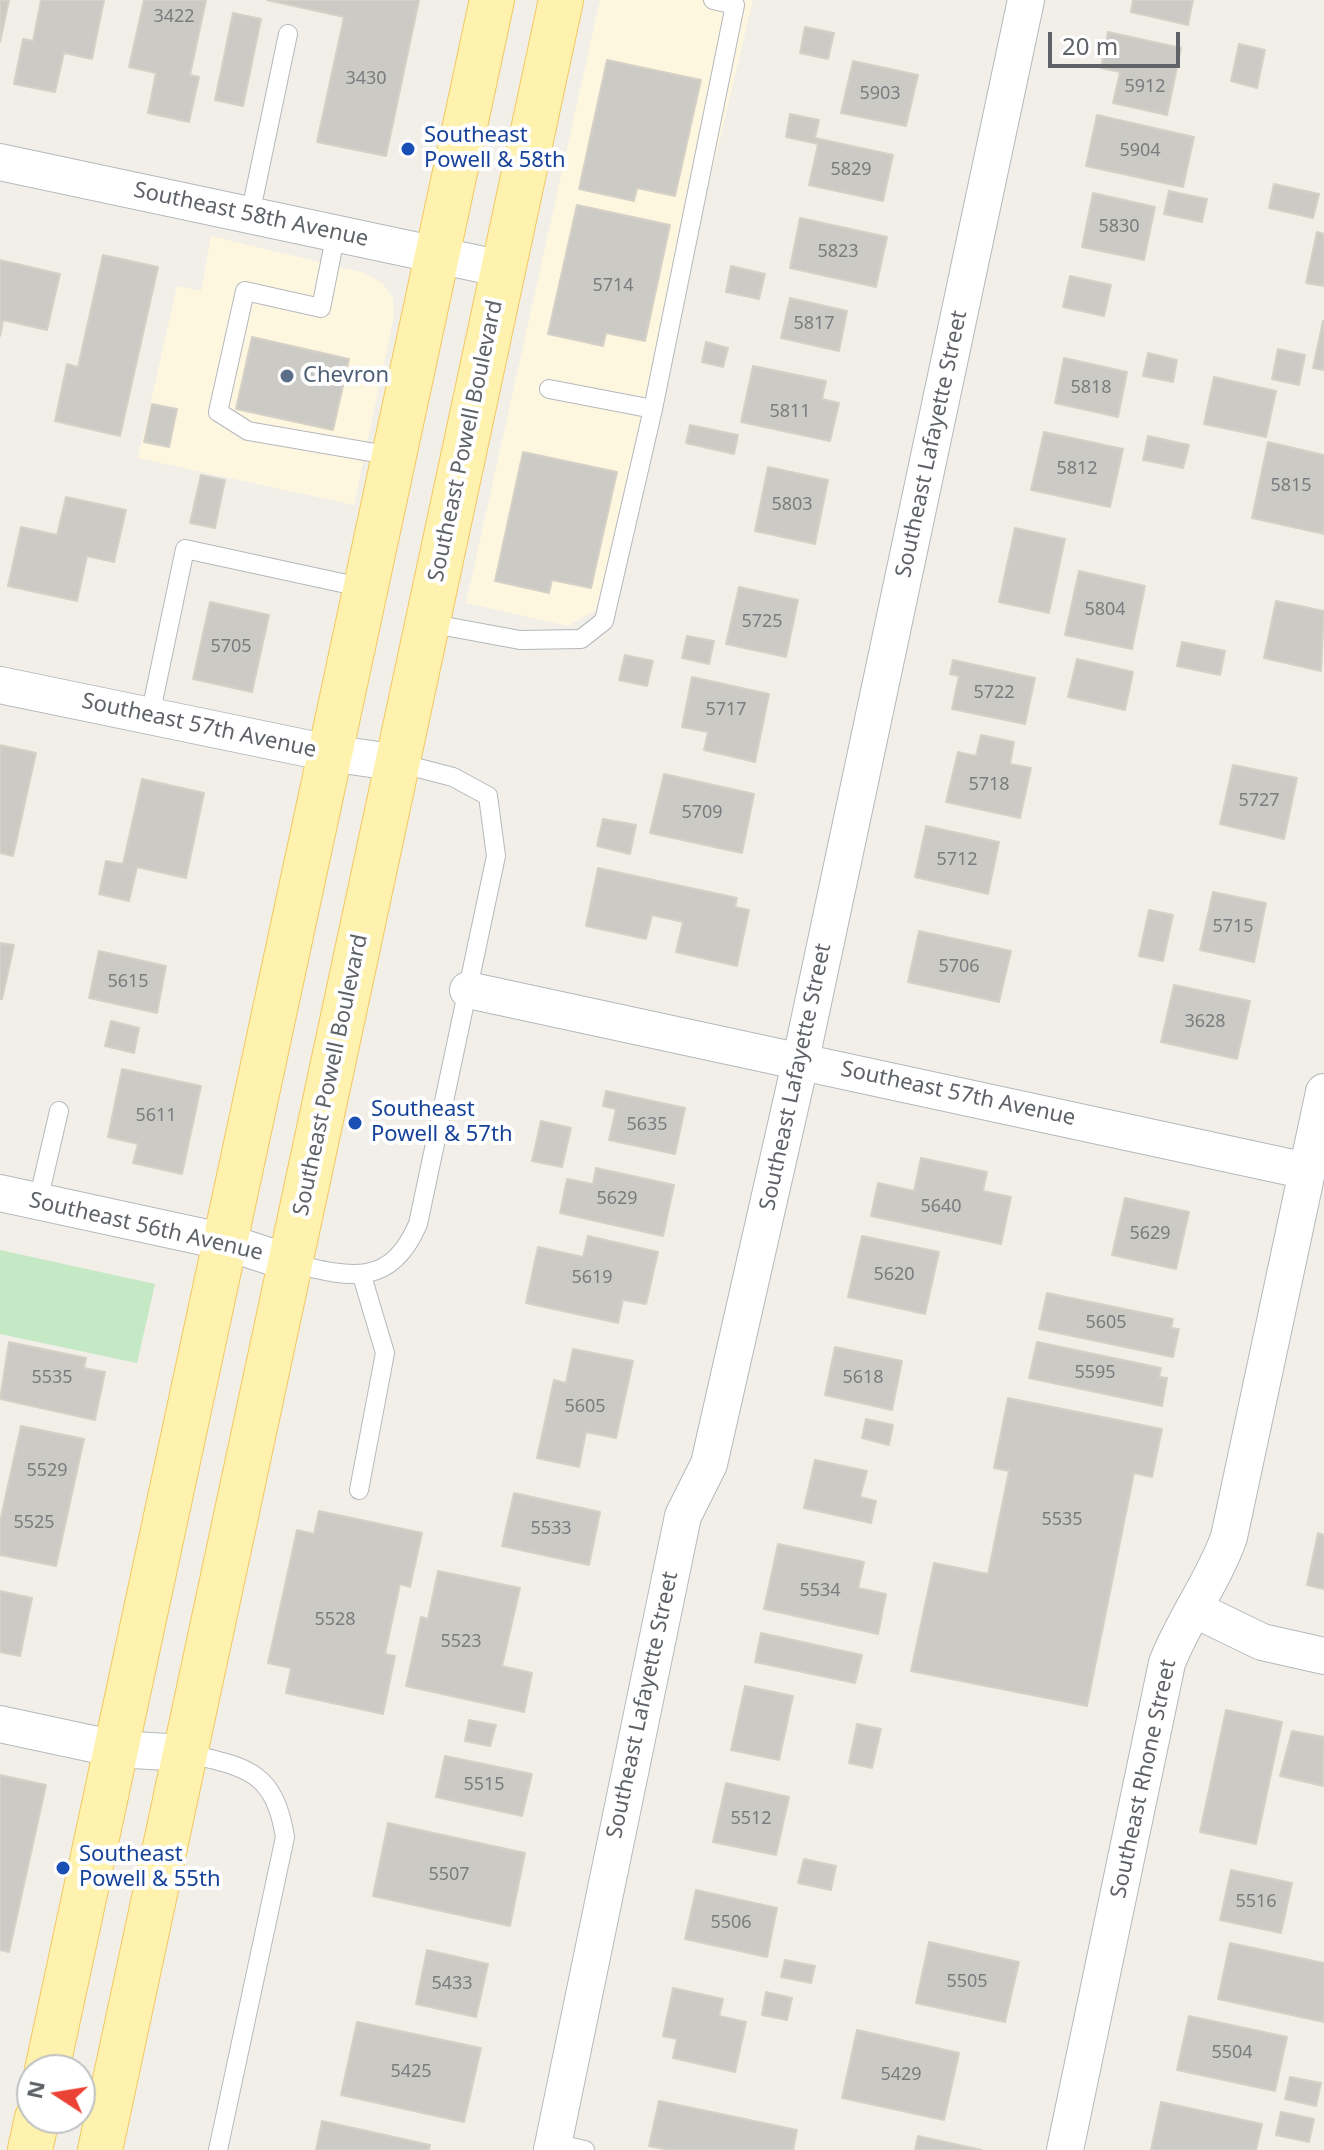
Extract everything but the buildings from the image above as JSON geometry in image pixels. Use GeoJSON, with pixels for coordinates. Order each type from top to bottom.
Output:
{"type":"FeatureCollection","features":[{"type":"Feature","properties":{"kind":"main road"},"geometry":{"type":"LineString","coordinates":[[50,2054],[492,0]]}},
{"type":"Feature","properties":{"kind":"main road","name":"Southeast Powell Boulevard"},"geometry":{"type":"LineString","coordinates":[[100,2150],[561,0]]}},
{"type":"Feature","properties":{"kind":"street","name":"Southeast Lafayette Street"},"geometry":{"type":"LineString","coordinates":[[563,2148],[683,1516],[709,1464],[801,1059],[1026,0]]}},
{"type":"Feature","properties":{"kind":"street","name":"Southeast 58th Avenue"},"geometry":{"type":"LineString","coordinates":[[0,162],[503,269]]}},
{"type":"Feature","properties":{"kind":"street","name":"Southeast 57th Avenue"},"geometry":{"type":"LineString","coordinates":[[0,685],[329,753],[399,763]]}},
{"type":"Feature","properties":{"kind":"street","name":"Southeast 57th Avenue"},"geometry":{"type":"LineString","coordinates":[[468,990],[801,1059],[1307,1171]]}},
{"type":"Feature","properties":{"kind":"street","name":"Southeast Rhone Street"},"geometry":{"type":"LineString","coordinates":[[1065,2150],[1167,1663],[1178,1635],[1215,1574],[1229,1537],[1324,1092]]}},
{"type":"Feature","properties":{"kind":"street","name":"Southeast 56th Avenue"},"geometry":{"type":"LineString","coordinates":[[0,1193],[226,1242],[290,1263]]}},
{"type":"Feature","properties":{"kind":"street"},"geometry":{"type":"LineString","coordinates":[[1194,1609],[1262,1642],[1324,1656]]}},
{"type":"Feature","properties":{"kind":"street"},"geometry":{"type":"LineString","coordinates":[[0,1724],[116,1749],[185,1753]]}},
{"type":"Feature","properties":{"kind":"lane"},"geometry":{"type":"LineString","coordinates":[[428,623],[520,640],[581,639],[604,621],[653,409],[735,5],[713,0]]}},
{"type":"Feature","properties":{"kind":"lane"},"geometry":{"type":"LineString","coordinates":[[250,215],[288,34]]}},
{"type":"Feature","properties":{"kind":"lane"},"geometry":{"type":"LineString","coordinates":[[336,233],[321,308],[245,291],[218,412],[248,431],[393,456]]}},
{"type":"Feature","properties":{"kind":"lane"},"geometry":{"type":"LineString","coordinates":[[549,389],[653,409]]}},
{"type":"Feature","properties":{"kind":"lane"},"geometry":{"type":"LineString","coordinates":[[150,716],[185,549],[365,588]]}},
{"type":"Feature","properties":{"kind":"lane"},"geometry":{"type":"LineString","coordinates":[[290,1263],[362,1276],[391,1265],[408,1248],[418,1224],[496,856],[488,796],[453,777],[399,763]]}},
{"type":"Feature","properties":{"kind":"lane"},"geometry":{"type":"LineString","coordinates":[[38,1201],[59,1111]]}},
{"type":"Feature","properties":{"kind":"lane"},"geometry":{"type":"LineString","coordinates":[[359,1490],[385,1353],[362,1276]]}},
{"type":"Feature","properties":{"kind":"lane"},"geometry":{"type":"LineString","coordinates":[[185,1753],[230,1763],[262,1781],[279,1803],[285,1837],[218,2150]]}},
{"type":"Feature","properties":{"kind":"shaded area"},"geometry":{"type":"Polygon","coordinates":[[[600,0],[753,0],[687,277],[600,607],[568,626],[466,603],[600,0]]]}},
{"type":"Feature","properties":{"kind":"shaded area"},"geometry":{"type":"Polygon","coordinates":[[[211,236],[365,273],[382,283],[393,297],[394,316],[354,505],[138,458],[177,286],[201,291],[211,236]]]}},
{"type":"Feature","properties":{"kind":"green space"},"geometry":{"type":"Polygon","coordinates":[[[0,1250],[155,1284],[137,1363],[0,1334],[0,1250]]]}},
{"type":"Feature","properties":{"kind":"place","name":"Southeast Powell & 58th"},"geometry":{"type":"Point","coordinates":[408,149]}},
{"type":"Feature","properties":{"kind":"place","name":"Chevron"},"geometry":{"type":"Point","coordinates":[287,376]}},
{"type":"Feature","properties":{"kind":"place","name":"Southeast Powell & 57th"},"geometry":{"type":"Point","coordinates":[355,1123]}},
{"type":"Feature","properties":{"kind":"place","name":"Southeast Powell & 55th"},"geometry":{"type":"Point","coordinates":[63,1868]}}]}
